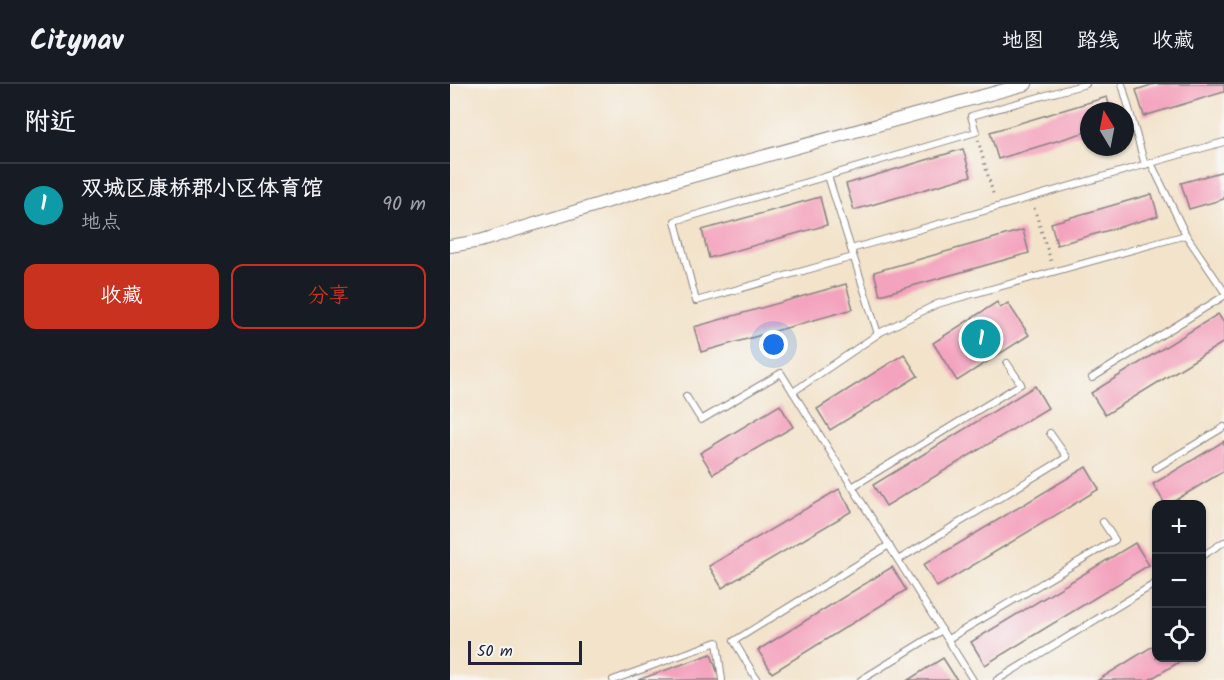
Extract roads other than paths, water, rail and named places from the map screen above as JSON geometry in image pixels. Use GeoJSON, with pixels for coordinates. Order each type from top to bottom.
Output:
{"type":"FeatureCollection","features":[{"type":"Feature","properties":{"kind":"street"},"geometry":{"type":"LineString","coordinates":[[450,246],[480,242],[664,184],[1026,84]]}},
{"type":"Feature","properties":{"kind":"lane"},"geometry":{"type":"LineString","coordinates":[[853,257],[696,301],[675,221],[976,132],[971,116],[1086,84]]}},
{"type":"Feature","properties":{"kind":"lane"},"geometry":{"type":"LineString","coordinates":[[1122,84],[1148,164],[1186,235],[1224,291]]}},
{"type":"Feature","properties":{"kind":"lane"},"geometry":{"type":"LineString","coordinates":[[851,249],[1224,142]]}},
{"type":"Feature","properties":{"kind":"lane"},"geometry":{"type":"LineString","coordinates":[[828,176],[878,334]]}},
{"type":"Feature","properties":{"kind":"lane"},"geometry":{"type":"LineString","coordinates":[[793,392],[878,334],[937,304],[1186,235]]}},
{"type":"Feature","properties":{"kind":"lane"},"geometry":{"type":"LineString","coordinates":[[1092,378],[1224,296]]}},
{"type":"Feature","properties":{"kind":"lane"},"geometry":{"type":"LineString","coordinates":[[852,487],[1021,384],[1007,363]]}},
{"type":"Feature","properties":{"kind":"lane"},"geometry":{"type":"LineString","coordinates":[[686,396],[700,420],[781,373],[973,680]]}},
{"type":"Feature","properties":{"kind":"lane"},"geometry":{"type":"LineString","coordinates":[[1156,468],[1224,427]]}},
{"type":"Feature","properties":{"kind":"lane"},"geometry":{"type":"LineString","coordinates":[[898,560],[1066,457],[1050,433]]}},
{"type":"Feature","properties":{"kind":"lane"},"geometry":{"type":"LineString","coordinates":[[948,639],[1115,540],[1103,522]]}},
{"type":"Feature","properties":{"kind":"lane"},"geometry":{"type":"LineString","coordinates":[[1205,554],[1224,542]]}},
{"type":"Feature","properties":{"kind":"lane"},"geometry":{"type":"LineString","coordinates":[[757,680],[734,641],[889,545]]}},
{"type":"Feature","properties":{"kind":"lane"},"geometry":{"type":"LineString","coordinates":[[997,680],[1152,585]]}},
{"type":"Feature","properties":{"kind":"lane"},"geometry":{"type":"LineString","coordinates":[[861,680],[942,630]]}},
{"type":"Feature","properties":{"kind":"lane"},"geometry":{"type":"LineString","coordinates":[[613,680],[717,642],[722,680]]}},
{"type":"Feature","properties":{"kind":"place","name":"双城区康桥郡小区体育馆"},"geometry":{"type":"Point","coordinates":[981,339]}}]}
